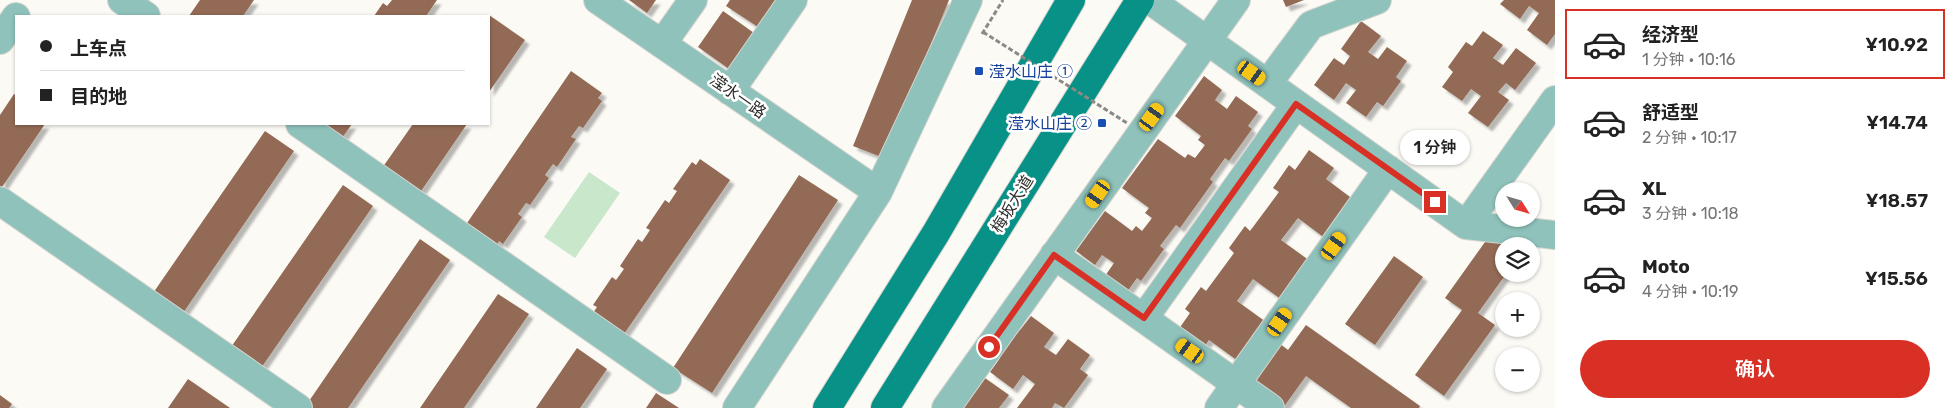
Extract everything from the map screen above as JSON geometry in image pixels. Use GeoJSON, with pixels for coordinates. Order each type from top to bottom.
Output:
{"type":"FeatureCollection","features":[{"type":"Feature","properties":{"kind":"main road"},"geometry":{"type":"LineString","coordinates":[[827,408],[936,233],[1071,0]]}},
{"type":"Feature","properties":{"kind":"main road","name":"梅坂大道"},"geometry":{"type":"LineString","coordinates":[[885,408],[1140,0]]}},
{"type":"Feature","properties":{"kind":"street"},"geometry":{"type":"LineString","coordinates":[[17,15],[28,0]]}},
{"type":"Feature","properties":{"kind":"street"},"geometry":{"type":"LineString","coordinates":[[122,0],[144,15]]}},
{"type":"Feature","properties":{"kind":"street","name":"滢水一路"},"geometry":{"type":"LineString","coordinates":[[598,0],[878,192]]}},
{"type":"Feature","properties":{"kind":"street"},"geometry":{"type":"LineString","coordinates":[[662,44],[693,0]]}},
{"type":"Feature","properties":{"kind":"street"},"geometry":{"type":"LineString","coordinates":[[730,91],[793,0]]}},
{"type":"Feature","properties":{"kind":"street"},"geometry":{"type":"LineString","coordinates":[[737,408],[878,192],[968,0]]}},
{"type":"Feature","properties":{"kind":"street"},"geometry":{"type":"LineString","coordinates":[[1150,0],[1466,225],[1555,235]]}},
{"type":"Feature","properties":{"kind":"street"},"geometry":{"type":"LineString","coordinates":[[946,408],[1236,0]]}},
{"type":"Feature","properties":{"kind":"street"},"geometry":{"type":"LineString","coordinates":[[1268,83],[1311,25],[1377,0]]}},
{"type":"Feature","properties":{"kind":"street"},"geometry":{"type":"LineString","coordinates":[[0,40],[15,18]]}},
{"type":"Feature","properties":{"kind":"street"},"geometry":{"type":"LineString","coordinates":[[1466,225],[1555,100]]}},
{"type":"Feature","properties":{"kind":"street"},"geometry":{"type":"LineString","coordinates":[[1144,318],[1296,104]]}},
{"type":"Feature","properties":{"kind":"street"},"geometry":{"type":"LineString","coordinates":[[301,125],[667,380]]}},
{"type":"Feature","properties":{"kind":"street"},"geometry":{"type":"LineString","coordinates":[[1219,408],[1388,169]]}},
{"type":"Feature","properties":{"kind":"street"},"geometry":{"type":"LineString","coordinates":[[0,201],[298,408]]}},
{"type":"Feature","properties":{"kind":"street"},"geometry":{"type":"LineString","coordinates":[[1054,255],[1270,408]]}},
{"type":"Feature","properties":{"kind":"path"},"geometry":{"type":"LineString","coordinates":[[1003,0],[983,32],[1127,123]]}},
{"type":"Feature","properties":{"kind":"green space"},"geometry":{"type":"Polygon","coordinates":[[[589,172],[620,193],[575,258],[544,237],[589,172]]]}},
{"type":"Feature","properties":{"kind":"building"},"geometry":{"type":"Polygon","coordinates":[[[200,0],[254,0],[244,15],[190,15],[200,0]]]}},
{"type":"Feature","properties":{"kind":"building"},"geometry":{"type":"Polygon","coordinates":[[[392,0],[437,0],[427,15],[375,15],[383,3],[387,6],[392,0]]]}},
{"type":"Feature","properties":{"kind":"building"},"geometry":{"type":"Polygon","coordinates":[[[629,0],[656,0],[647,13],[629,0]]]}},
{"type":"Feature","properties":{"kind":"building"},"geometry":{"type":"Polygon","coordinates":[[[730,0],[776,0],[758,27],[726,6],[730,0]]]}},
{"type":"Feature","properties":{"kind":"building"},"geometry":{"type":"Polygon","coordinates":[[[912,0],[949,0],[884,158],[853,146],[912,0]]]}},
{"type":"Feature","properties":{"kind":"building"},"geometry":{"type":"Polygon","coordinates":[[[1283,0],[1304,0],[1286,7],[1283,0]]]}},
{"type":"Feature","properties":{"kind":"building"},"geometry":{"type":"Polygon","coordinates":[[[1504,0],[1555,0],[1555,34],[1547,45],[1527,30],[1539,13],[1529,6],[1520,19],[1500,4],[1504,0]]]}},
{"type":"Feature","properties":{"kind":"building"},"geometry":{"type":"Polygon","coordinates":[[[723,11],[754,33],[729,69],[698,47],[723,11]]]}},
{"type":"Feature","properties":{"kind":"building"},"geometry":{"type":"Polygon","coordinates":[[[490,16],[525,40],[490,91],[490,16]]]}},
{"type":"Feature","properties":{"kind":"building"},"geometry":{"type":"Polygon","coordinates":[[[1361,21],[1381,36],[1368,52],[1378,59],[1387,47],[1407,61],[1396,77],[1401,81],[1383,106],[1377,102],[1366,117],[1346,103],[1356,90],[1346,83],[1334,100],[1314,85],[1334,58],[1344,65],[1350,56],[1341,49],[1361,21]]]}},
{"type":"Feature","properties":{"kind":"building"},"geometry":{"type":"Polygon","coordinates":[[[1483,31],[1503,45],[1493,58],[1503,65],[1516,48],[1536,63],[1515,90],[1506,83],[1498,92],[1509,100],[1488,127],[1468,113],[1481,96],[1471,89],[1462,101],[1442,87],[1453,72],[1448,67],[1466,42],[1472,46],[1483,31]]]}},
{"type":"Feature","properties":{"kind":"building"},"geometry":{"type":"Polygon","coordinates":[[[571,71],[602,93],[598,98],[602,101],[583,128],[579,126],[571,137],[576,139],[557,167],[553,164],[545,175],[549,178],[530,205],[526,203],[518,214],[522,217],[503,244],[499,241],[496,247],[465,226],[571,71]]]}},
{"type":"Feature","properties":{"kind":"building"},"geometry":{"type":"Polygon","coordinates":[[[1204,76],[1222,90],[1215,100],[1227,109],[1236,96],[1258,112],[1248,126],[1252,129],[1229,161],[1225,158],[1210,179],[1213,182],[1180,228],[1176,225],[1160,246],[1164,249],[1141,281],[1137,278],[1127,292],[1105,276],[1114,263],[1102,255],[1095,265],[1076,251],[1105,211],[1132,231],[1136,226],[1142,231],[1152,218],[1145,213],[1149,208],[1122,188],[1158,139],[1185,158],[1188,154],[1195,158],[1205,145],[1198,140],[1201,136],[1175,116],[1204,76]]]}},
{"type":"Feature","properties":{"kind":"building"},"geometry":{"type":"Polygon","coordinates":[[[14,94],[15,125],[44,125],[0,190],[0,115],[14,94]]]}},
{"type":"Feature","properties":{"kind":"building"},"geometry":{"type":"Polygon","coordinates":[[[323,125],[351,125],[342,138],[323,125]]]}},
{"type":"Feature","properties":{"kind":"building"},"geometry":{"type":"Polygon","coordinates":[[[412,125],[466,125],[417,197],[380,171],[412,125]]]}},
{"type":"Feature","properties":{"kind":"building"},"geometry":{"type":"Polygon","coordinates":[[[265,131],[294,151],[181,316],[151,296],[265,131]]]}},
{"type":"Feature","properties":{"kind":"building"},"geometry":{"type":"Polygon","coordinates":[[[1309,150],[1334,168],[1326,179],[1354,200],[1326,239],[1298,218],[1281,240],[1310,261],[1282,300],[1253,279],[1237,301],[1266,322],[1238,361],[1209,340],[1201,351],[1176,333],[1190,313],[1185,309],[1201,287],[1206,291],[1234,253],[1229,248],[1245,226],[1250,231],[1279,192],[1273,188],[1289,165],[1295,170],[1309,150]]]}},
{"type":"Feature","properties":{"kind":"building"},"geometry":{"type":"Polygon","coordinates":[[[700,159],[730,180],[624,334],[593,313],[597,307],[593,305],[612,277],[616,280],[624,269],[620,266],[638,239],[642,242],[650,230],[646,228],[665,200],[669,203],[677,191],[673,189],[692,162],[696,165],[700,159]]]}},
{"type":"Feature","properties":{"kind":"building"},"geometry":{"type":"Polygon","coordinates":[[[799,175],[838,200],[712,393],[673,368],[799,175]]]}},
{"type":"Feature","properties":{"kind":"building"},"geometry":{"type":"Polygon","coordinates":[[[343,185],[373,206],[259,371],[229,350],[343,185]]]}},
{"type":"Feature","properties":{"kind":"building"},"geometry":{"type":"Polygon","coordinates":[[[1495,228],[1508,237],[1495,237],[1495,282],[1500,282],[1478,313],[1495,325],[1444,396],[1415,375],[1462,310],[1445,298],[1495,228]]]}},
{"type":"Feature","properties":{"kind":"building"},"geometry":{"type":"Polygon","coordinates":[[[420,239],[450,260],[348,408],[313,408],[307,404],[420,239]]]}},
{"type":"Feature","properties":{"kind":"building"},"geometry":{"type":"Polygon","coordinates":[[[1394,256],[1423,277],[1375,345],[1345,324],[1394,256]]]}},
{"type":"Feature","properties":{"kind":"building"},"geometry":{"type":"Polygon","coordinates":[[[498,294],[529,314],[464,408],[420,408],[498,294]]]}},
{"type":"Feature","properties":{"kind":"building"},"geometry":{"type":"Polygon","coordinates":[[[1031,316],[1054,333],[1044,347],[1056,355],[1068,339],[1090,355],[1080,369],[1088,375],[1064,408],[1055,403],[1052,408],[1017,408],[1035,384],[1023,375],[1013,389],[990,372],[1000,358],[994,354],[1015,326],[1020,330],[1031,316]]]}},
{"type":"Feature","properties":{"kind":"building"},"geometry":{"type":"Polygon","coordinates":[[[1306,325],[1420,406],[1419,408],[1351,408],[1306,376],[1283,408],[1250,385],[1279,343],[1288,350],[1306,325]]]}},
{"type":"Feature","properties":{"kind":"building"},"geometry":{"type":"Polygon","coordinates":[[[577,348],[607,369],[580,408],[536,408],[577,348]]]}},
{"type":"Feature","properties":{"kind":"building"},"geometry":{"type":"Polygon","coordinates":[[[985,378],[1009,395],[999,408],[954,408],[969,387],[975,392],[985,378]]]}},
{"type":"Feature","properties":{"kind":"building"},"geometry":{"type":"Polygon","coordinates":[[[188,379],[230,408],[168,408],[188,379]]]}},
{"type":"Feature","properties":{"kind":"building"},"geometry":{"type":"Polygon","coordinates":[[[656,393],[679,408],[646,408],[656,393]]]}},
{"type":"Feature","properties":{"kind":"building"},"geometry":{"type":"Polygon","coordinates":[[[0,395],[12,404],[9,408],[0,408],[0,395]]]}},
{"type":"Feature","properties":{"kind":"place","name":"滢水山庄 ①"},"geometry":{"type":"Point","coordinates":[979,71]}},
{"type":"Feature","properties":{"kind":"place","name":"滢水山庄 ②"},"geometry":{"type":"Point","coordinates":[1102,123]}},
{"type":"Feature","properties":{"kind":"route"},"geometry":{"type":"LineString","coordinates":[[989,347],[1054,255],[1144,318],[1296,104],[1435,202]]}}]}
